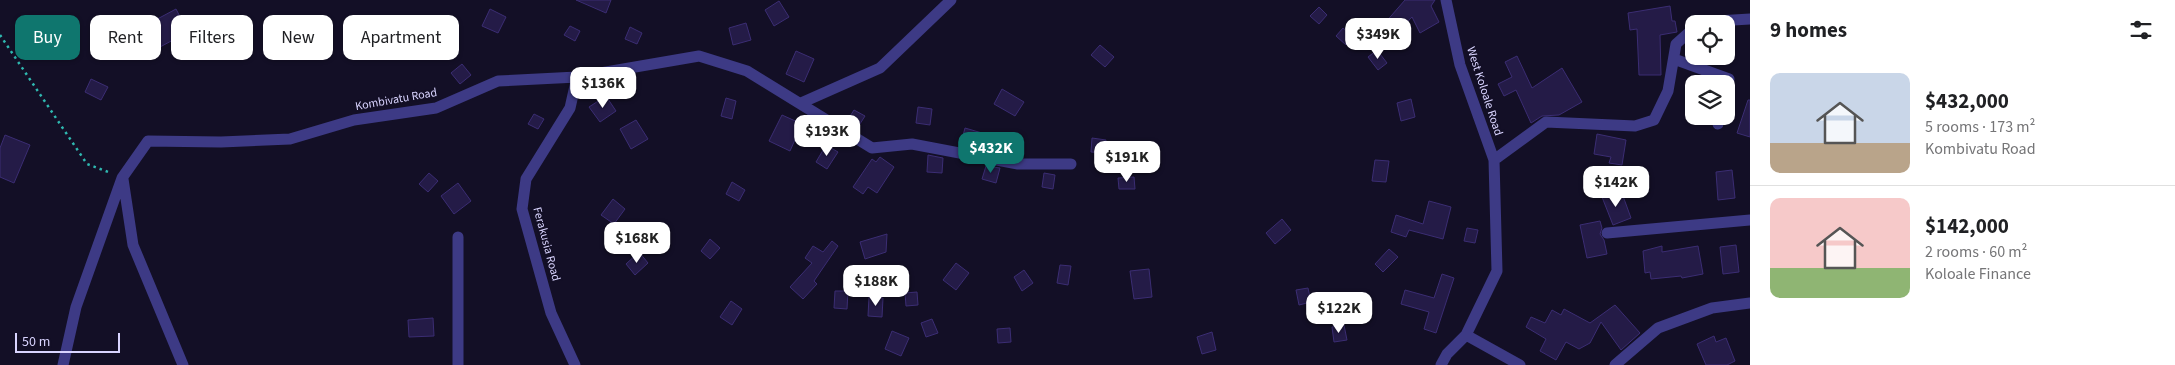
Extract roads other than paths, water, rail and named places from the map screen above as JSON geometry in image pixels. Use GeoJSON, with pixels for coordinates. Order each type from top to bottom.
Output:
{"type":"FeatureCollection","features":[{"type":"Feature","properties":{"kind":"street"},"geometry":{"type":"LineString","coordinates":[[801,103],[880,68],[951,0]]}},
{"type":"Feature","properties":{"kind":"street","name":"West Koloale Road"},"geometry":{"type":"LineString","coordinates":[[1441,365],[1447,354],[1466,335],[1497,271],[1494,160],[1460,66],[1446,0]]}},
{"type":"Feature","properties":{"kind":"street"},"geometry":{"type":"LineString","coordinates":[[1735,20],[1750,19]]}},
{"type":"Feature","properties":{"kind":"street"},"geometry":{"type":"LineString","coordinates":[[1494,160],[1546,122],[1635,126],[1654,120],[1668,91],[1676,44],[1685,36]]}},
{"type":"Feature","properties":{"kind":"street","name":"Kombivatu Road"},"geometry":{"type":"LineString","coordinates":[[63,365],[76,307],[122,178],[148,141],[221,142],[290,139],[354,120],[436,108],[498,81],[576,77],[699,56],[747,71],[872,148],[912,144],[1018,164],[1071,164]]}},
{"type":"Feature","properties":{"kind":"street"},"geometry":{"type":"LineString","coordinates":[[1674,59],[1717,75]]}},
{"type":"Feature","properties":{"kind":"street","name":"Ferakusia Road"},"geometry":{"type":"LineString","coordinates":[[575,365],[551,313],[522,209],[526,179],[570,108],[576,77]]}},
{"type":"Feature","properties":{"kind":"street"},"geometry":{"type":"LineString","coordinates":[[122,178],[133,245],[183,365]]}},
{"type":"Feature","properties":{"kind":"street"},"geometry":{"type":"LineString","coordinates":[[1608,233],[1750,220]]}},
{"type":"Feature","properties":{"kind":"street"},"geometry":{"type":"LineString","coordinates":[[458,237],[458,365]]}},
{"type":"Feature","properties":{"kind":"street"},"geometry":{"type":"LineString","coordinates":[[1615,365],[1658,328],[1712,308],[1750,303]]}},
{"type":"Feature","properties":{"kind":"street"},"geometry":{"type":"LineString","coordinates":[[1466,335],[1520,365]]}}]}
